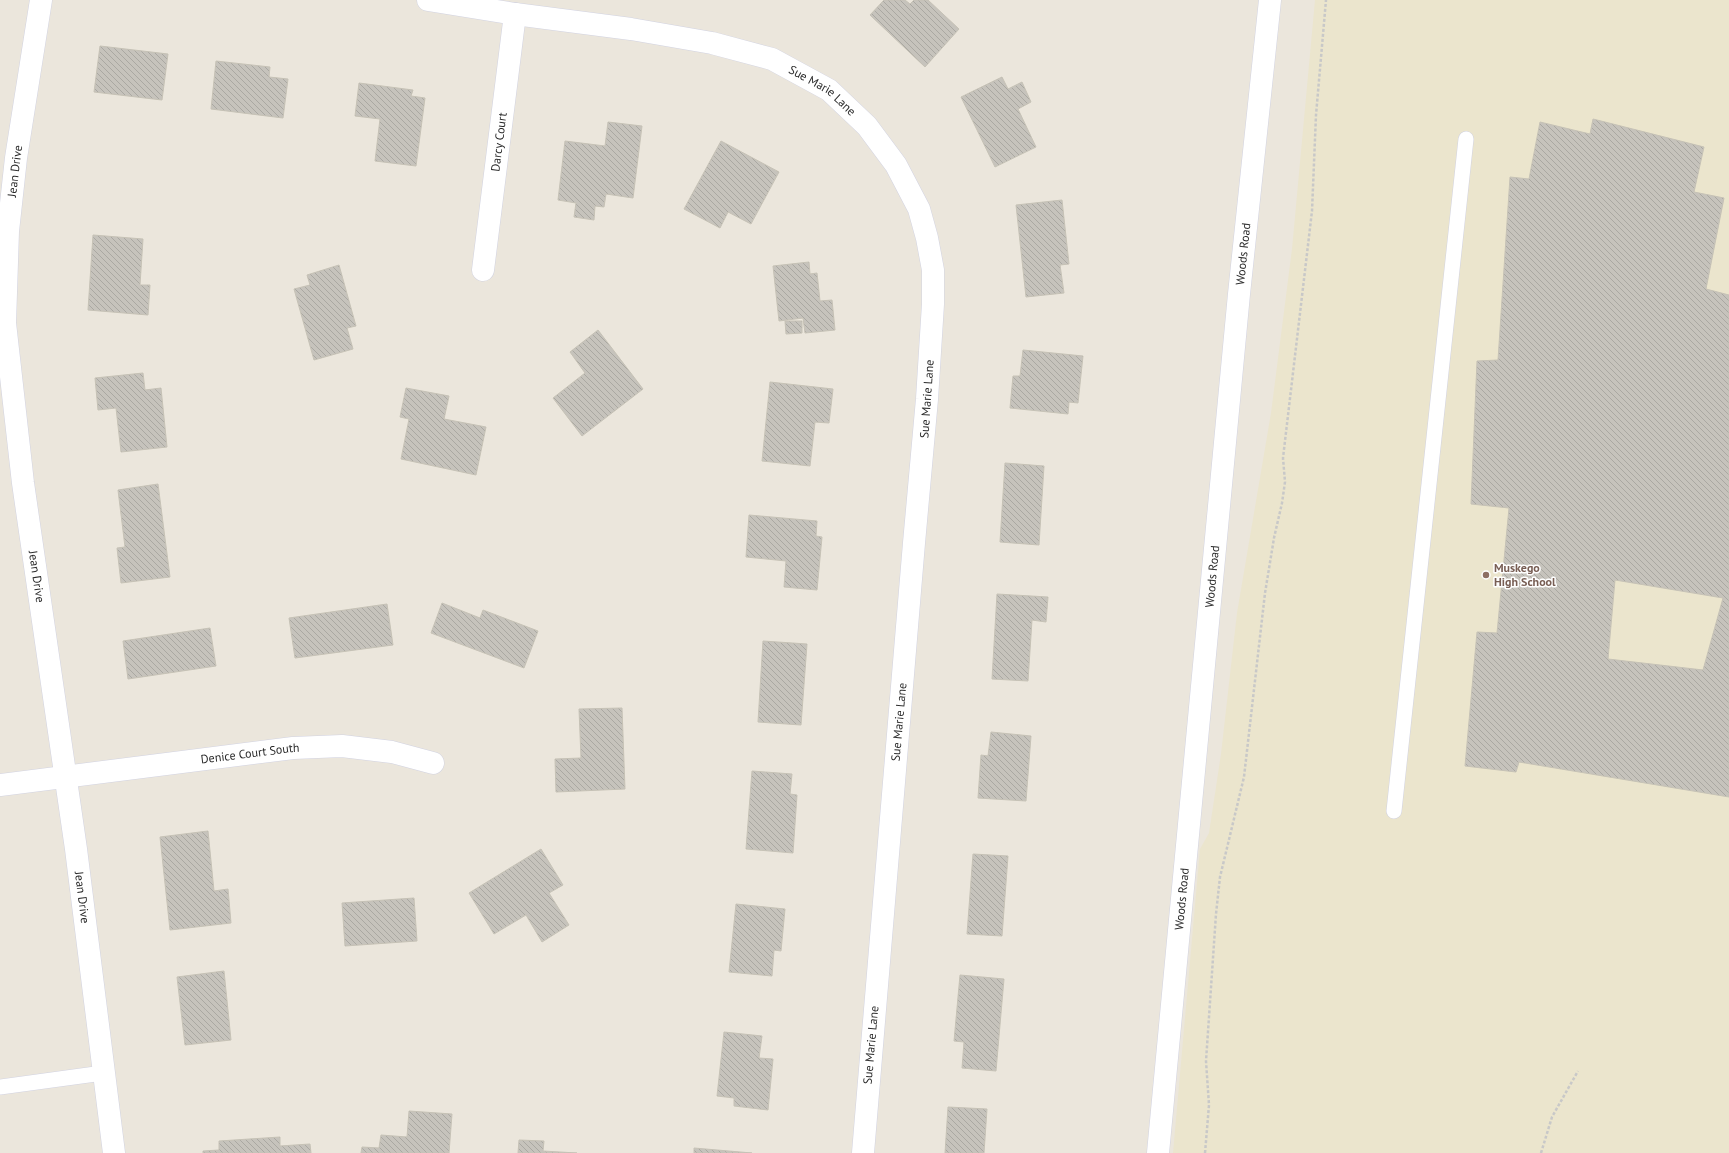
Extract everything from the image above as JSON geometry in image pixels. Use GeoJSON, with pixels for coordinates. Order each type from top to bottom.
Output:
{"type":"FeatureCollection","features":[{"type":"Feature","properties":{"kind":"street","name":"Jean Drive"},"geometry":{"type":"LineString","coordinates":[[41,0],[16,158],[8,231],[4,362],[66,776],[114,1153]]}},
{"type":"Feature","properties":{"kind":"street","name":"Sue Marie Lane"},"geometry":{"type":"LineString","coordinates":[[428,0],[515,14],[631,29],[697,41],[772,59],[829,90],[867,126],[896,165],[919,209],[927,238],[933,270],[933,304],[928,399],[913,551],[863,1153]]}},
{"type":"Feature","properties":{"kind":"street","name":"Woods Road"},"geometry":{"type":"LineString","coordinates":[[1158,1153],[1239,294],[1270,0]]}},
{"type":"Feature","properties":{"kind":"street","name":"Darcy Court"},"geometry":{"type":"LineString","coordinates":[[483,270],[515,14]]}},
{"type":"Feature","properties":{"kind":"street","name":"Denice Court South"},"geometry":{"type":"LineString","coordinates":[[0,785],[293,748],[342,746],[392,752],[433,763]]}},
{"type":"Feature","properties":{"kind":"lane"},"geometry":{"type":"LineString","coordinates":[[1394,811],[1466,139]]}},
{"type":"Feature","properties":{"kind":"lane"},"geometry":{"type":"LineString","coordinates":[[0,1087],[103,1073]]}},
{"type":"Feature","properties":{"kind":"path"},"geometry":{"type":"LineString","coordinates":[[1205,1153],[1210,1105],[1206,1061],[1216,914],[1220,878],[1244,777],[1265,593],[1285,482],[1283,458],[1312,211],[1316,115],[1326,0]]}},
{"type":"Feature","properties":{"kind":"path"},"geometry":{"type":"LineString","coordinates":[[1541,1153],[1552,1117],[1578,1071]]}},
{"type":"Feature","properties":{"kind":"shaded area","name":"Muskego High School"},"geometry":{"type":"Polygon","coordinates":[[[1315,0],[1729,0],[1729,1153],[1173,1153],[1200,849],[1209,833],[1221,754],[1237,613],[1271,413],[1292,249],[1315,0]]]}},
{"type":"Feature","properties":{"kind":"building"},"geometry":{"type":"Polygon","coordinates":[[[884,0],[905,0],[910,4],[914,0],[928,0],[959,29],[925,67],[870,15],[884,0]]]}},
{"type":"Feature","properties":{"kind":"building"},"geometry":{"type":"Polygon","coordinates":[[[100,46],[168,54],[162,100],[94,92],[100,46]]]}},
{"type":"Feature","properties":{"kind":"building"},"geometry":{"type":"Polygon","coordinates":[[[216,61],[270,67],[269,77],[288,79],[283,118],[211,109],[216,61]]]}},
{"type":"Feature","properties":{"kind":"building"},"geometry":{"type":"Polygon","coordinates":[[[1002,77],[1008,89],[1022,82],[1031,102],[1018,109],[1036,147],[995,167],[961,97],[1002,77]]]}},
{"type":"Feature","properties":{"kind":"building"},"geometry":{"type":"Polygon","coordinates":[[[359,83],[413,90],[411,96],[425,98],[416,166],[375,161],[380,119],[355,116],[359,83]]]}},
{"type":"Feature","properties":{"kind":"building"},"geometry":{"type":"Polygon","coordinates":[[[1593,119],[1704,147],[1694,192],[1724,198],[1706,289],[1729,295],[1729,797],[1519,762],[1516,772],[1465,766],[1477,632],[1497,633],[1509,508],[1471,504],[1477,361],[1498,360],[1510,177],[1529,179],[1540,122],[1590,134],[1593,119]],[[1615,580],[1608,659],[1703,670],[1723,598],[1615,580]]]}},
{"type":"Feature","properties":{"kind":"building"},"geometry":{"type":"Polygon","coordinates":[[[608,122],[642,126],[633,198],[606,194],[604,207],[595,206],[594,220],[574,217],[576,203],[558,200],[565,141],[605,146],[608,122]]]}},
{"type":"Feature","properties":{"kind":"building"},"geometry":{"type":"Polygon","coordinates":[[[721,141],[779,172],[751,224],[728,212],[720,228],[684,209],[721,141]]]}},
{"type":"Feature","properties":{"kind":"building"},"geometry":{"type":"Polygon","coordinates":[[[1062,200],[1069,264],[1060,265],[1064,293],[1026,297],[1016,205],[1062,200]]]}},
{"type":"Feature","properties":{"kind":"building"},"geometry":{"type":"Polygon","coordinates":[[[93,235],[143,239],[140,285],[150,285],[148,315],[88,310],[93,235]]]}},
{"type":"Feature","properties":{"kind":"building"},"geometry":{"type":"Polygon","coordinates":[[[809,262],[810,274],[817,273],[820,301],[832,300],[835,330],[805,333],[803,318],[779,321],[773,266],[809,262]]]}},
{"type":"Feature","properties":{"kind":"building"},"geometry":{"type":"Polygon","coordinates":[[[339,265],[356,326],[347,328],[353,349],[314,360],[294,289],[310,285],[307,275],[339,265]]]}},
{"type":"Feature","properties":{"kind":"building"},"geometry":{"type":"Polygon","coordinates":[[[785,321],[802,321],[802,333],[786,334],[785,321]]]}},
{"type":"Feature","properties":{"kind":"building"},"geometry":{"type":"Polygon","coordinates":[[[598,330],[643,389],[582,436],[553,398],[585,373],[570,352],[598,330]]]}},
{"type":"Feature","properties":{"kind":"building"},"geometry":{"type":"Polygon","coordinates":[[[1023,350],[1083,356],[1078,403],[1069,402],[1068,414],[1010,408],[1013,376],[1020,376],[1023,350]]]}},
{"type":"Feature","properties":{"kind":"building"},"geometry":{"type":"Polygon","coordinates":[[[143,373],[145,390],[161,388],[167,447],[121,452],[116,408],[98,410],[95,378],[143,373]]]}},
{"type":"Feature","properties":{"kind":"building"},"geometry":{"type":"Polygon","coordinates":[[[770,382],[833,389],[829,423],[815,422],[810,466],[762,461],[770,382]]]}},
{"type":"Feature","properties":{"kind":"building"},"geometry":{"type":"Polygon","coordinates":[[[406,388],[449,396],[444,419],[486,427],[476,475],[401,459],[409,419],[400,417],[406,388]]]}},
{"type":"Feature","properties":{"kind":"building"},"geometry":{"type":"Polygon","coordinates":[[[1005,463],[1044,466],[1039,545],[1000,542],[1005,463]]]}},
{"type":"Feature","properties":{"kind":"building"},"geometry":{"type":"Polygon","coordinates":[[[158,484],[170,577],[121,583],[117,548],[125,547],[118,490],[158,484]]]}},
{"type":"Feature","properties":{"kind":"building"},"geometry":{"type":"Polygon","coordinates":[[[749,515],[817,521],[816,536],[822,537],[817,590],[784,587],[786,561],[746,557],[749,515]]]}},
{"type":"Feature","properties":{"kind":"building"},"geometry":{"type":"Polygon","coordinates":[[[997,594],[1048,597],[1046,622],[1032,620],[1028,681],[992,679],[997,594]]]}},
{"type":"Feature","properties":{"kind":"building"},"geometry":{"type":"Polygon","coordinates":[[[442,603],[480,618],[483,610],[538,631],[524,668],[431,633],[442,603]]]}},
{"type":"Feature","properties":{"kind":"building"},"geometry":{"type":"Polygon","coordinates":[[[387,604],[393,645],[295,658],[289,618],[387,604]]]}},
{"type":"Feature","properties":{"kind":"building"},"geometry":{"type":"Polygon","coordinates":[[[210,628],[216,666],[128,679],[123,641],[210,628]]]}},
{"type":"Feature","properties":{"kind":"building"},"geometry":{"type":"Polygon","coordinates":[[[763,641],[807,644],[801,725],[758,722],[763,641]]]}},
{"type":"Feature","properties":{"kind":"building"},"geometry":{"type":"Polygon","coordinates":[[[622,708],[625,789],[556,792],[555,759],[581,758],[579,709],[622,708]]]}},
{"type":"Feature","properties":{"kind":"building"},"geometry":{"type":"Polygon","coordinates":[[[991,732],[1031,736],[1026,801],[978,798],[981,755],[988,756],[991,732]]]}},
{"type":"Feature","properties":{"kind":"building"},"geometry":{"type":"Polygon","coordinates":[[[752,771],[792,774],[790,794],[797,795],[793,853],[746,849],[752,771]]]}},
{"type":"Feature","properties":{"kind":"building"},"geometry":{"type":"Polygon","coordinates":[[[208,831],[214,891],[228,889],[231,923],[170,930],[160,837],[208,831]]]}},
{"type":"Feature","properties":{"kind":"building"},"geometry":{"type":"Polygon","coordinates":[[[541,849],[563,885],[549,893],[569,925],[542,942],[526,915],[494,934],[469,893],[541,849]]]}},
{"type":"Feature","properties":{"kind":"building"},"geometry":{"type":"Polygon","coordinates":[[[973,854],[1008,856],[1002,936],[967,934],[973,854]]]}},
{"type":"Feature","properties":{"kind":"building"},"geometry":{"type":"Polygon","coordinates":[[[414,898],[417,941],[345,946],[342,903],[414,898]]]}},
{"type":"Feature","properties":{"kind":"building"},"geometry":{"type":"Polygon","coordinates":[[[736,904],[785,909],[781,951],[774,950],[772,976],[729,972],[736,904]]]}},
{"type":"Feature","properties":{"kind":"building"},"geometry":{"type":"Polygon","coordinates":[[[224,971],[231,1040],[185,1045],[177,977],[224,971]]]}},
{"type":"Feature","properties":{"kind":"building"},"geometry":{"type":"Polygon","coordinates":[[[960,975],[1004,979],[996,1071],[962,1068],[964,1042],[954,1041],[960,975]]]}},
{"type":"Feature","properties":{"kind":"building"},"geometry":{"type":"Polygon","coordinates":[[[724,1032],[762,1036],[759,1058],[773,1059],[768,1110],[734,1106],[734,1098],[717,1096],[724,1032]]]}},
{"type":"Feature","properties":{"kind":"building"},"geometry":{"type":"Polygon","coordinates":[[[948,1107],[987,1109],[984,1153],[945,1153],[948,1107]]]}},
{"type":"Feature","properties":{"kind":"building"},"geometry":{"type":"Polygon","coordinates":[[[409,1111],[452,1114],[449,1153],[361,1153],[362,1147],[379,1148],[381,1135],[407,1137],[409,1111]]]}},
{"type":"Feature","properties":{"kind":"building"},"geometry":{"type":"Polygon","coordinates":[[[280,1137],[280,1146],[310,1144],[311,1153],[203,1153],[203,1151],[219,1150],[219,1141],[280,1137]]]}},
{"type":"Feature","properties":{"kind":"building"},"geometry":{"type":"Polygon","coordinates":[[[519,1140],[544,1141],[543,1151],[577,1153],[518,1153],[519,1140]]]}},
{"type":"Feature","properties":{"kind":"building"},"geometry":{"type":"Polygon","coordinates":[[[694,1148],[752,1153],[694,1153],[694,1148]]]}},
{"type":"Feature","properties":{"kind":"place","name":"Muskego High School"},"geometry":{"type":"Point","coordinates":[1486,575]}}]}
